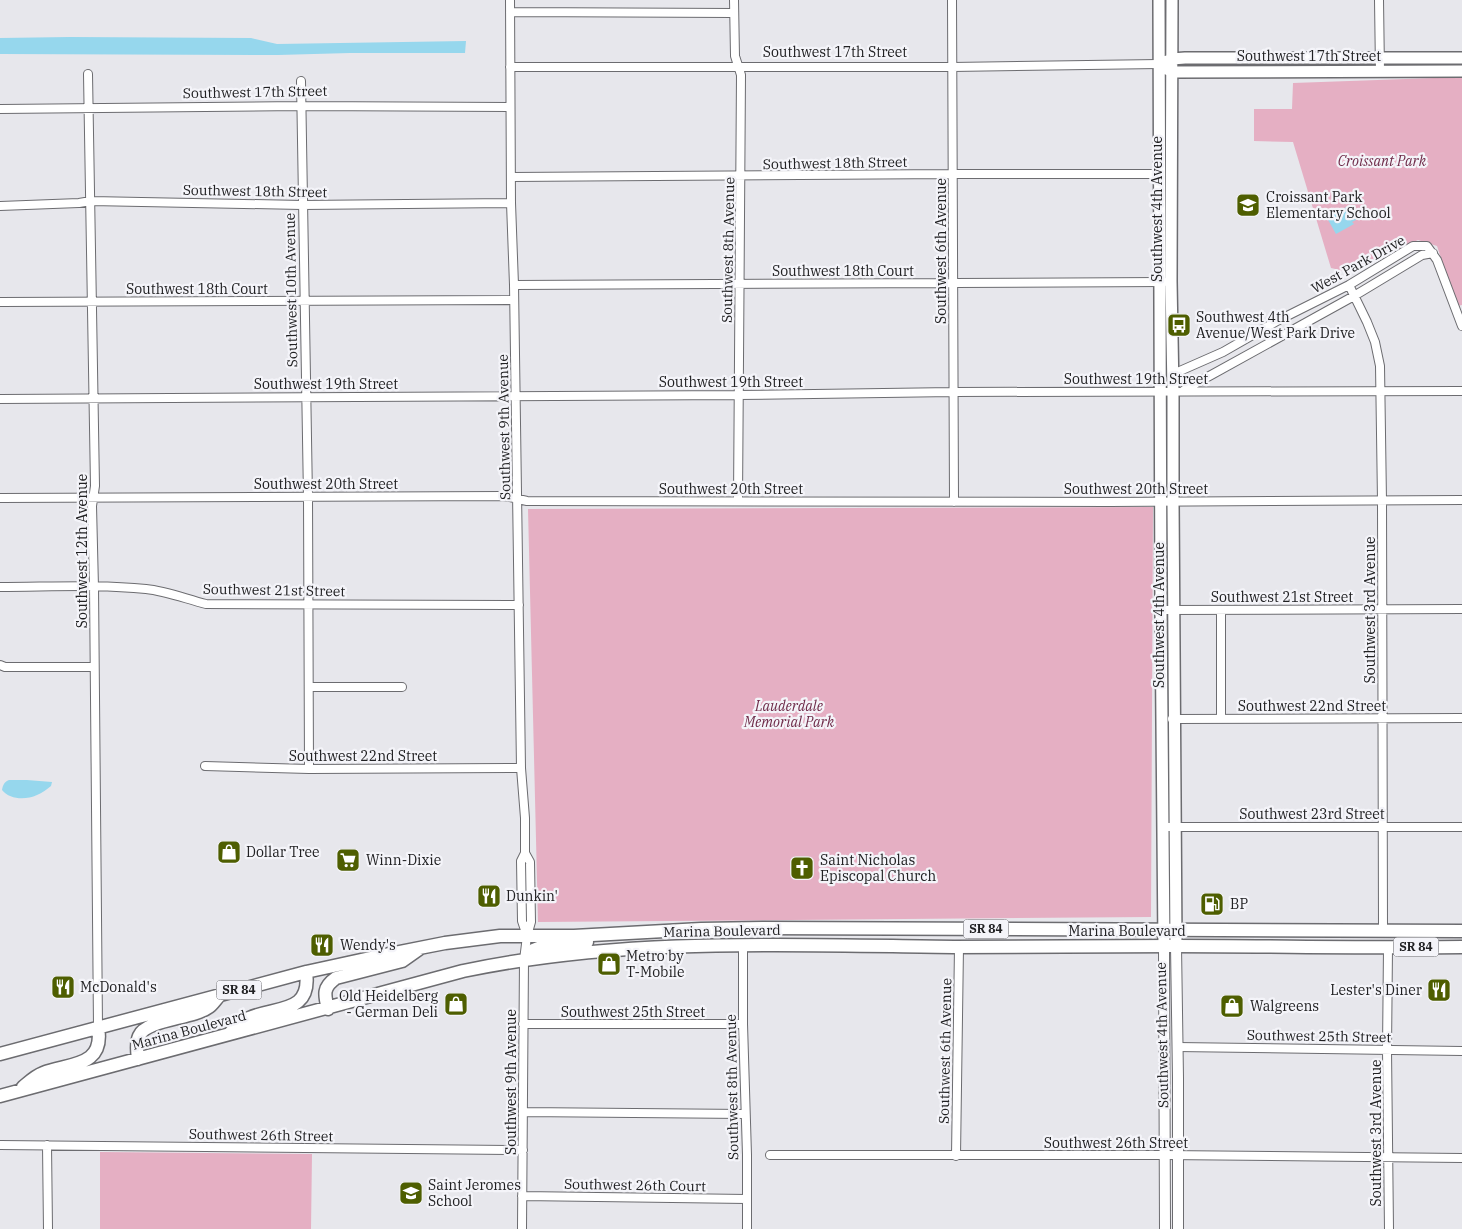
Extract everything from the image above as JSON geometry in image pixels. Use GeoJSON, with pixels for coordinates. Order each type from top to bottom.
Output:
{"type":"FeatureCollection","features":[{"type":"Feature","properties":{"kind":"main road","name":"Southwest 4th Avenue"},"geometry":{"type":"LineString","coordinates":[[1159,0],[1160,174],[1173,374],[1178,391],[1167,501],[1161,610],[1163,827],[1170,930]]}},
{"type":"Feature","properties":{"kind":"main road","name":"Southwest 4th Avenue"},"geometry":{"type":"LineString","coordinates":[[1170,946],[1175,826],[1174,610],[1160,391],[1166,282],[1172,72],[1172,0]]}},
{"type":"Feature","properties":{"kind":"main road","name":"Southwest 17th Street"},"geometry":{"type":"LineString","coordinates":[[1160,64],[1172,59],[1462,58]]}},
{"type":"Feature","properties":{"kind":"main road"},"geometry":{"type":"LineString","coordinates":[[1160,64],[1172,72]]}},
{"type":"Feature","properties":{"kind":"main road","name":"Southwest 17th Street"},"geometry":{"type":"LineString","coordinates":[[1172,72],[1462,71]]}},
{"type":"Feature","properties":{"kind":"main road"},"geometry":{"type":"LineString","coordinates":[[743,944],[747,938],[763,928]]}},
{"type":"Feature","properties":{"kind":"main road","name":"Marina Boulevard"},"geometry":{"type":"LineString","coordinates":[[0,1054],[306,972],[421,947],[470,939],[763,928],[1462,930]]}},
{"type":"Feature","properties":{"kind":"main road"},"geometry":{"type":"LineString","coordinates":[[1370,948],[1378,940],[1383,930]]}},
{"type":"Feature","properties":{"kind":"main road"},"geometry":{"type":"LineString","coordinates":[[1388,948],[1402,930]]}},
{"type":"Feature","properties":{"kind":"main road"},"geometry":{"type":"LineString","coordinates":[[524,960],[533,950],[538,948],[586,942],[603,934]]}},
{"type":"Feature","properties":{"kind":"main road","name":"Marina Boulevard"},"geometry":{"type":"LineString","coordinates":[[0,1096],[463,972],[524,960],[632,949],[743,944],[959,947],[1462,947]]}},
{"type":"Feature","properties":{"kind":"main road"},"geometry":{"type":"LineString","coordinates":[[328,1008],[325,992],[328,986],[340,976],[402,961],[421,947]]}},
{"type":"Feature","properties":{"kind":"main road"},"geometry":{"type":"LineString","coordinates":[[227,1035],[248,1018],[292,1006],[302,998],[306,991],[308,984],[306,972]]}},
{"type":"Feature","properties":{"kind":"main road"},"geometry":{"type":"LineString","coordinates":[[138,1059],[137,1044],[139,1036],[145,1028],[183,1017],[208,1007],[220,995]]}},
{"type":"Feature","properties":{"kind":"main road"},"geometry":{"type":"LineString","coordinates":[[14,1092],[40,1074],[93,1056],[98,1048],[100,1038],[98,1027]]}},
{"type":"Feature","properties":{"kind":"street","name":"Southwest 9th Avenue"},"geometry":{"type":"LineString","coordinates":[[510,0],[511,203],[522,768],[525,818],[525,853],[521,861],[522,921],[526,936],[523,1024],[522,1229]]}},
{"type":"Feature","properties":{"kind":"street","name":"Southwest 8th Avenue"},"geometry":{"type":"LineString","coordinates":[[734,0],[734,56],[741,75],[738,501]]}},
{"type":"Feature","properties":{"kind":"street","name":"Southwest 6th Avenue"},"geometry":{"type":"LineString","coordinates":[[952,0],[954,502]]}},
{"type":"Feature","properties":{"kind":"street"},"geometry":{"type":"LineString","coordinates":[[1379,0],[1380,71]]}},
{"type":"Feature","properties":{"kind":"street"},"geometry":{"type":"LineString","coordinates":[[510,12],[734,13]]}},
{"type":"Feature","properties":{"kind":"street","name":"Southwest 17th Street"},"geometry":{"type":"LineString","coordinates":[[510,67],[1160,64]]}},
{"type":"Feature","properties":{"kind":"street","name":"Southwest 12th Avenue"},"geometry":{"type":"LineString","coordinates":[[88,74],[95,486],[92,506],[98,1027]]}},
{"type":"Feature","properties":{"kind":"street","name":"Southwest 10th Avenue"},"geometry":{"type":"LineString","coordinates":[[301,81],[308,497],[310,769]]}},
{"type":"Feature","properties":{"kind":"street","name":"Southwest 17th Street"},"geometry":{"type":"LineString","coordinates":[[0,109],[300,106],[510,107]]}},
{"type":"Feature","properties":{"kind":"street","name":"Southwest 18th Street"},"geometry":{"type":"LineString","coordinates":[[511,177],[1160,174]]}},
{"type":"Feature","properties":{"kind":"street","name":"Southwest 18th Street"},"geometry":{"type":"LineString","coordinates":[[0,206],[91,201],[302,205],[511,203]]}},
{"type":"Feature","properties":{"kind":"street","name":"West Park Drive"},"geometry":{"type":"LineString","coordinates":[[1173,374],[1223,352],[1277,321],[1349,285],[1412,246],[1427,246],[1433,253]]}},
{"type":"Feature","properties":{"kind":"street"},"geometry":{"type":"LineString","coordinates":[[1433,253],[1462,326]]}},
{"type":"Feature","properties":{"kind":"street","name":"West Park Drive"},"geometry":{"type":"LineString","coordinates":[[1178,391],[1354,296],[1422,255],[1433,253]]}},
{"type":"Feature","properties":{"kind":"street","name":"Southwest 18th Court"},"geometry":{"type":"LineString","coordinates":[[514,285],[1166,282]]}},
{"type":"Feature","properties":{"kind":"street","name":"Southwest 3rd Avenue"},"geometry":{"type":"LineString","coordinates":[[1349,285],[1375,342],[1380,366],[1383,930]]}},
{"type":"Feature","properties":{"kind":"street","name":"Southwest 18th Court"},"geometry":{"type":"LineString","coordinates":[[0,302],[514,300]]}},
{"type":"Feature","properties":{"kind":"street","name":"Southwest 19th Street"},"geometry":{"type":"LineString","coordinates":[[0,398],[1462,391]]}},
{"type":"Feature","properties":{"kind":"street","name":"Southwest 20th Street"},"geometry":{"type":"LineString","coordinates":[[0,498],[505,496],[527,501],[954,502],[1462,500]]}},
{"type":"Feature","properties":{"kind":"street","name":"Southwest 21st Street"},"geometry":{"type":"LineString","coordinates":[[0,587],[148,589],[206,604],[519,605]]}},
{"type":"Feature","properties":{"kind":"street","name":"Southwest 21st Street"},"geometry":{"type":"LineString","coordinates":[[1161,610],[1462,609]]}},
{"type":"Feature","properties":{"kind":"street"},"geometry":{"type":"LineString","coordinates":[[1221,610],[1221,719]]}},
{"type":"Feature","properties":{"kind":"street"},"geometry":{"type":"LineString","coordinates":[[0,665],[5,667],[94,667]]}},
{"type":"Feature","properties":{"kind":"street"},"geometry":{"type":"LineString","coordinates":[[309,687],[402,687]]}},
{"type":"Feature","properties":{"kind":"street","name":"Southwest 22nd Street"},"geometry":{"type":"LineString","coordinates":[[1162,719],[1462,718]]}},
{"type":"Feature","properties":{"kind":"street","name":"Southwest 22nd Street"},"geometry":{"type":"LineString","coordinates":[[205,766],[310,769],[522,768]]}},
{"type":"Feature","properties":{"kind":"street","name":"Southwest 23rd Street"},"geometry":{"type":"LineString","coordinates":[[1163,827],[1462,827]]}},
{"type":"Feature","properties":{"kind":"street","name":"Southwest 8th Avenue"},"geometry":{"type":"LineString","coordinates":[[743,944],[747,1229]]}},
{"type":"Feature","properties":{"kind":"street","name":"Southwest 4th Avenue"},"geometry":{"type":"LineString","coordinates":[[1170,946],[1176,1046],[1178,1229]]}},
{"type":"Feature","properties":{"kind":"street","name":"Southwest 4th Avenue"},"geometry":{"type":"LineString","coordinates":[[1165,1229],[1170,946]]}},
{"type":"Feature","properties":{"kind":"street","name":"Southwest 6th Avenue"},"geometry":{"type":"LineString","coordinates":[[956,1156],[959,947]]}},
{"type":"Feature","properties":{"kind":"street","name":"Southwest 3rd Avenue"},"geometry":{"type":"LineString","coordinates":[[1388,948],[1389,1229]]}},
{"type":"Feature","properties":{"kind":"street","name":"Southwest 25th Street"},"geometry":{"type":"LineString","coordinates":[[523,1024],[743,1024]]}},
{"type":"Feature","properties":{"kind":"street","name":"Southwest 25th Street"},"geometry":{"type":"LineString","coordinates":[[1176,1046],[1462,1051]]}},
{"type":"Feature","properties":{"kind":"street"},"geometry":{"type":"LineString","coordinates":[[523,1112],[745,1114]]}},
{"type":"Feature","properties":{"kind":"street","name":"Southwest 26th Street"},"geometry":{"type":"LineString","coordinates":[[0,1145],[522,1150]]}},
{"type":"Feature","properties":{"kind":"street"},"geometry":{"type":"LineString","coordinates":[[48,1145],[48,1229]]}},
{"type":"Feature","properties":{"kind":"street","name":"Southwest 26th Street"},"geometry":{"type":"LineString","coordinates":[[770,1155],[1178,1155],[1462,1158]]}},
{"type":"Feature","properties":{"kind":"street","name":"Southwest 26th Court"},"geometry":{"type":"LineString","coordinates":[[522,1196],[747,1199]]}},
{"type":"Feature","properties":{"kind":"green space","name":"Croissant Park"},"geometry":{"type":"Polygon","coordinates":[[[1462,77],[1462,305],[1457,306],[1437,246],[1418,240],[1348,272],[1331,268],[1293,142],[1254,141],[1254,109],[1292,109],[1293,83],[1462,77]]]}},
{"type":"Feature","properties":{"kind":"green space","name":"Lauderdale Memorial Park"},"geometry":{"type":"Polygon","coordinates":[[[1153,507],[1151,917],[538,922],[528,509],[1153,507]]]}},
{"type":"Feature","properties":{"kind":"green space"},"geometry":{"type":"Polygon","coordinates":[[[100,1152],[312,1154],[311,1229],[100,1229],[100,1152]]]}},
{"type":"Feature","properties":{"kind":"water"},"geometry":{"type":"Polygon","coordinates":[[[0,38],[251,38],[277,44],[466,41],[465,53],[278,55],[0,54],[0,38]]]}},
{"type":"Feature","properties":{"kind":"water"},"geometry":{"type":"Polygon","coordinates":[[[1348,206],[1356,220],[1352,222],[1354,224],[1336,234],[1327,218],[1348,206]]]}},
{"type":"Feature","properties":{"kind":"water"},"geometry":{"type":"Polygon","coordinates":[[[9,780],[52,782],[51,786],[33,797],[18,798],[9,796],[2,790],[4,784],[9,780]]]}},
{"type":"Feature","properties":{"kind":"place","name":"Croissant Park Elementary School"},"geometry":{"type":"Point","coordinates":[1248,205]}},
{"type":"Feature","properties":{"kind":"place","name":"Southwest 4th Avenue/West Park Drive"},"geometry":{"type":"Point","coordinates":[1179,325]}},
{"type":"Feature","properties":{"kind":"place","name":"Dollar Tree"},"geometry":{"type":"Point","coordinates":[229,852]}},
{"type":"Feature","properties":{"kind":"place","name":"Winn-Dixie"},"geometry":{"type":"Point","coordinates":[348,860]}},
{"type":"Feature","properties":{"kind":"place","name":"Saint Nicholas Episcopal Church"},"geometry":{"type":"Point","coordinates":[802,868]}},
{"type":"Feature","properties":{"kind":"place","name":"Dunkin'"},"geometry":{"type":"Point","coordinates":[489,896]}},
{"type":"Feature","properties":{"kind":"place","name":"BP"},"geometry":{"type":"Point","coordinates":[1212,904]}},
{"type":"Feature","properties":{"kind":"place","name":"Wendy's"},"geometry":{"type":"Point","coordinates":[322,945]}},
{"type":"Feature","properties":{"kind":"place","name":"Metro by T-Mobile"},"geometry":{"type":"Point","coordinates":[609,964]}},
{"type":"Feature","properties":{"kind":"place","name":"McDonald's"},"geometry":{"type":"Point","coordinates":[63,987]}},
{"type":"Feature","properties":{"kind":"place","name":"Lester's Diner"},"geometry":{"type":"Point","coordinates":[1439,990]}},
{"type":"Feature","properties":{"kind":"place","name":"Old Heidelberg - German Deli"},"geometry":{"type":"Point","coordinates":[456,1004]}},
{"type":"Feature","properties":{"kind":"place","name":"Walgreens"},"geometry":{"type":"Point","coordinates":[1232,1006]}},
{"type":"Feature","properties":{"kind":"place","name":"Saint Jeromes School"},"geometry":{"type":"Point","coordinates":[411,1193]}}]}
